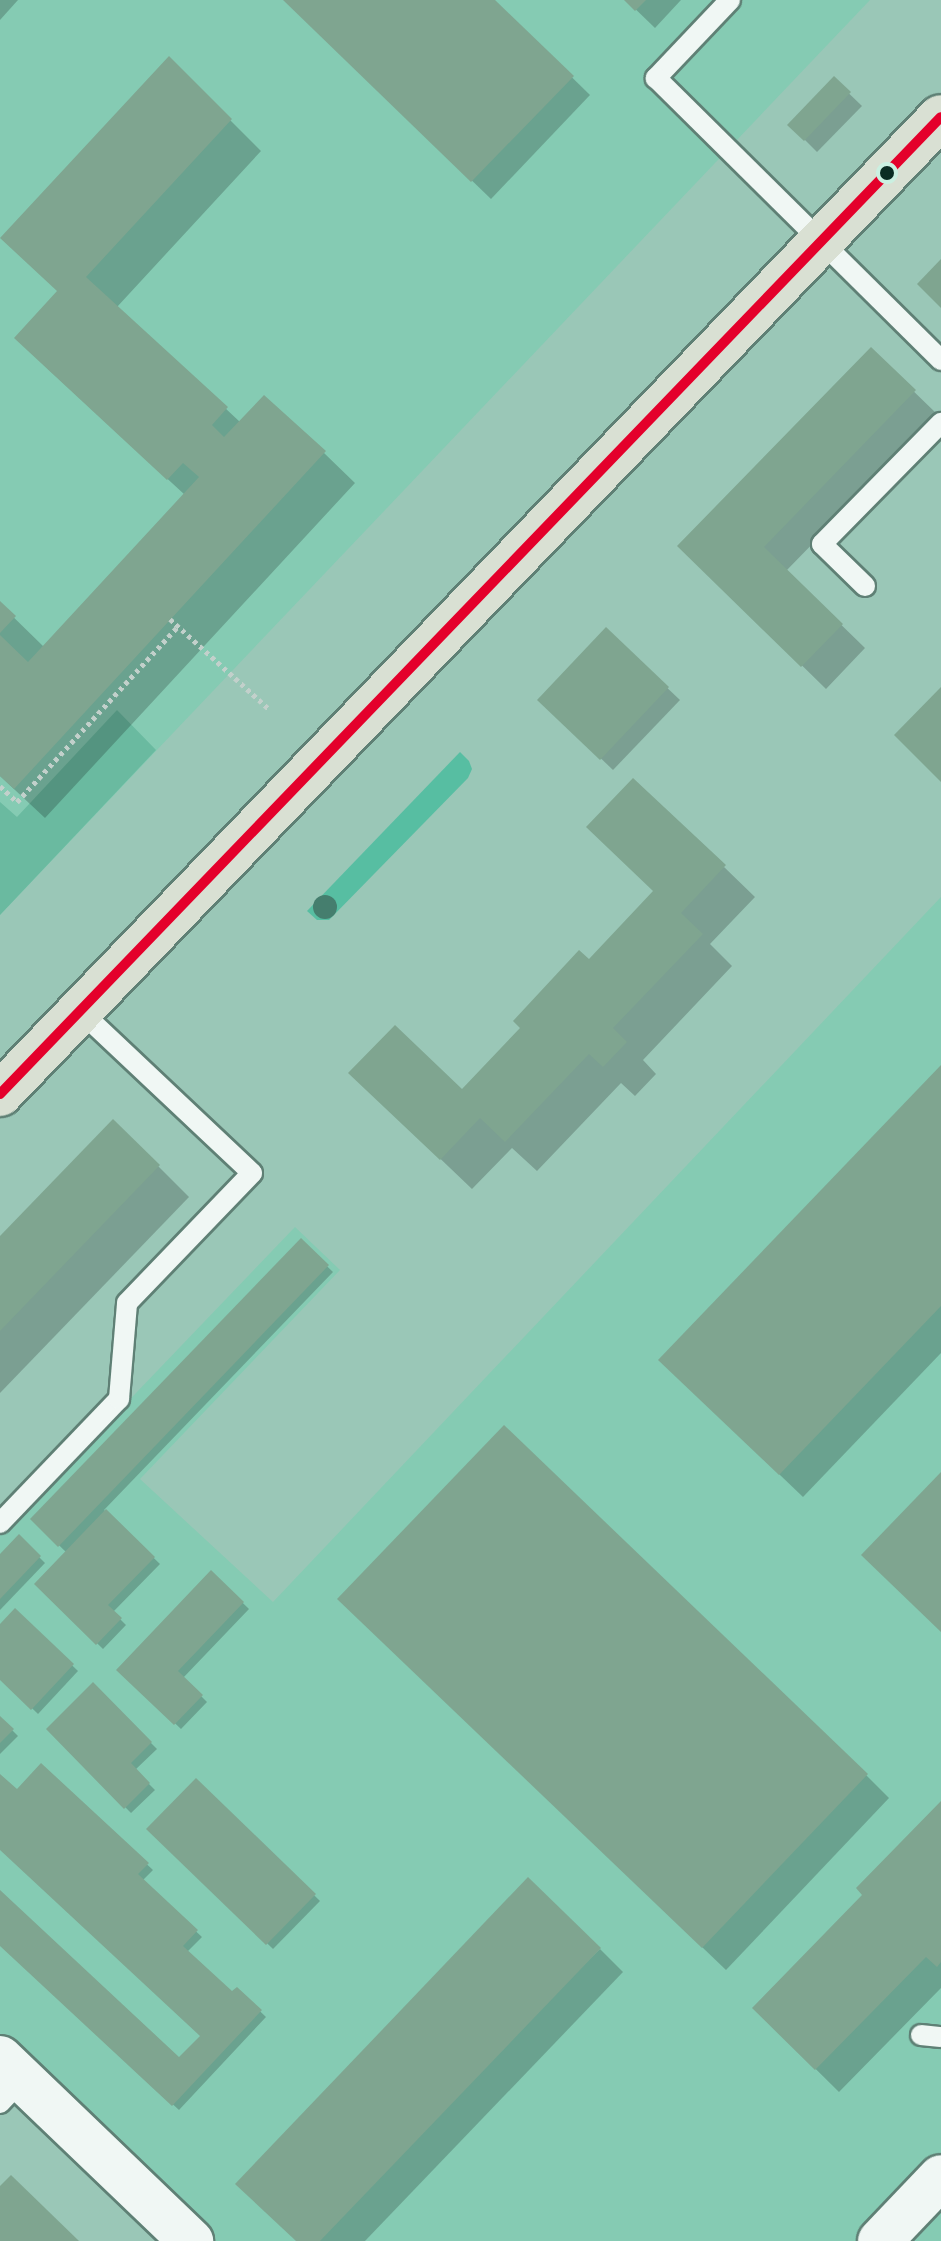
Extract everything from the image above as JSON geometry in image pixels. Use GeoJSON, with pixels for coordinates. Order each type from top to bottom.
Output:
{"type":"FeatureCollection","features":[{"type":"Feature","properties":{"kind":"main road"},"geometry":{"type":"LineString","coordinates":[[0,1094],[941,117]]}},
{"type":"Feature","properties":{"kind":"street"},"geometry":{"type":"LineString","coordinates":[[7,2080],[191,2241]]}},
{"type":"Feature","properties":{"kind":"street"},"geometry":{"type":"LineString","coordinates":[[880,2241],[941,2177]]}},
{"type":"Feature","properties":{"kind":"lane"},"geometry":{"type":"LineString","coordinates":[[730,0],[656,78],[941,360]]}},
{"type":"Feature","properties":{"kind":"lane"},"geometry":{"type":"LineString","coordinates":[[865,586],[822,544],[941,423]]}},
{"type":"Feature","properties":{"kind":"lane"},"geometry":{"type":"LineString","coordinates":[[0,1523],[119,1399],[127,1303],[252,1173],[80,1011]]}},
{"type":"Feature","properties":{"kind":"path"},"geometry":{"type":"LineString","coordinates":[[170,619],[270,710]]}},
{"type":"Feature","properties":{"kind":"path"},"geometry":{"type":"LineString","coordinates":[[0,786],[17,802],[178,626]]}},
{"type":"Feature","properties":{"kind":"shaded area"},"geometry":{"type":"Polygon","coordinates":[[[0,0],[870,0],[0,915],[0,0]]]}},
{"type":"Feature","properties":{"kind":"shaded area"},"geometry":{"type":"Polygon","coordinates":[[[117,710],[156,750],[0,915],[0,802],[17,817],[117,710]]]}},
{"type":"Feature","properties":{"kind":"shaded area"},"geometry":{"type":"Polygon","coordinates":[[[460,752],[472,769],[468,778],[329,920],[317,920],[307,911],[460,752]]]}},
{"type":"Feature","properties":{"kind":"shaded area"},"geometry":{"type":"Polygon","coordinates":[[[941,897],[941,2241],[191,2241],[0,2058],[0,1535],[295,1227],[340,1270],[140,1479],[273,1602],[941,897]]]}},
{"type":"Feature","properties":{"kind":"building"},"geometry":{"type":"Polygon","coordinates":[[[283,0],[495,0],[574,76],[471,182],[283,0]]]}},
{"type":"Feature","properties":{"kind":"building"},"geometry":{"type":"Polygon","coordinates":[[[624,0],[646,0],[635,11],[624,0]]]}},
{"type":"Feature","properties":{"kind":"building"},"geometry":{"type":"Polygon","coordinates":[[[169,56],[232,119],[86,277],[228,407],[212,425],[224,437],[264,395],[326,451],[14,789],[0,776],[0,635],[28,662],[199,477],[183,463],[167,480],[14,338],[57,291],[0,238],[169,56]]]}},
{"type":"Feature","properties":{"kind":"building"},"geometry":{"type":"Polygon","coordinates":[[[834,76],[851,92],[804,141],[787,125],[834,76]]]}},
{"type":"Feature","properties":{"kind":"building"},"geometry":{"type":"Polygon","coordinates":[[[941,259],[941,308],[917,284],[941,259]]]}},
{"type":"Feature","properties":{"kind":"building"},"geometry":{"type":"Polygon","coordinates":[[[871,347],[916,390],[764,547],[843,624],[801,667],[677,546],[871,347]]]}},
{"type":"Feature","properties":{"kind":"building"},"geometry":{"type":"Polygon","coordinates":[[[0,601],[16,616],[0,633],[0,601]]]}},
{"type":"Feature","properties":{"kind":"building"},"geometry":{"type":"Polygon","coordinates":[[[606,627],[669,687],[600,760],[537,700],[606,627]]]}},
{"type":"Feature","properties":{"kind":"building"},"geometry":{"type":"Polygon","coordinates":[[[941,687],[941,782],[894,735],[941,687]]]}},
{"type":"Feature","properties":{"kind":"building"},"geometry":{"type":"Polygon","coordinates":[[[633,778],[726,865],[681,913],[703,934],[613,1028],[627,1042],[603,1067],[589,1054],[505,1142],[480,1118],[440,1160],[348,1073],[395,1025],[462,1089],[520,1028],[513,1021],[579,950],[589,959],[653,891],[586,827],[633,778]]]}},
{"type":"Feature","properties":{"kind":"building"},"geometry":{"type":"Polygon","coordinates":[[[941,1065],[941,1306],[779,1475],[658,1360],[941,1065]]]}},
{"type":"Feature","properties":{"kind":"building"},"geometry":{"type":"Polygon","coordinates":[[[113,1119],[160,1165],[0,1331],[0,1236],[113,1119]]]}},
{"type":"Feature","properties":{"kind":"building"},"geometry":{"type":"Polygon","coordinates":[[[301,1238],[329,1265],[58,1547],[30,1519],[301,1238]]]}},
{"type":"Feature","properties":{"kind":"building"},"geometry":{"type":"Polygon","coordinates":[[[504,1425],[868,1774],[702,1948],[337,1599],[504,1425]]]}},
{"type":"Feature","properties":{"kind":"building"},"geometry":{"type":"Polygon","coordinates":[[[941,1472],[941,1632],[861,1555],[941,1472]]]}},
{"type":"Feature","properties":{"kind":"building"},"geometry":{"type":"Polygon","coordinates":[[[106,1509],[155,1557],[108,1605],[122,1618],[96,1645],[34,1584],[106,1509]]]}},
{"type":"Feature","properties":{"kind":"building"},"geometry":{"type":"Polygon","coordinates":[[[19,1534],[41,1556],[0,1599],[0,1554],[19,1534]]]}},
{"type":"Feature","properties":{"kind":"building"},"geometry":{"type":"Polygon","coordinates":[[[211,1570],[244,1602],[178,1671],[203,1695],[174,1725],[116,1670],[211,1570]]]}},
{"type":"Feature","properties":{"kind":"building"},"geometry":{"type":"Polygon","coordinates":[[[15,1608],[74,1664],[31,1710],[0,1680],[0,1624],[15,1608]]]}},
{"type":"Feature","properties":{"kind":"building"},"geometry":{"type":"Polygon","coordinates":[[[93,1682],[152,1742],[131,1763],[150,1783],[124,1809],[46,1729],[93,1682]]]}},
{"type":"Feature","properties":{"kind":"building"},"geometry":{"type":"Polygon","coordinates":[[[0,1716],[14,1729],[0,1743],[0,1716]]]}},
{"type":"Feature","properties":{"kind":"building"},"geometry":{"type":"Polygon","coordinates":[[[41,1763],[149,1863],[138,1874],[198,1930],[183,1946],[232,1991],[237,1987],[262,2010],[172,2106],[0,1946],[0,1890],[179,2057],[200,2036],[0,1850],[0,1774],[17,1789],[41,1763]]]}},
{"type":"Feature","properties":{"kind":"building"},"geometry":{"type":"Polygon","coordinates":[[[196,1778],[316,1894],[266,1945],[146,1829],[196,1778]]]}},
{"type":"Feature","properties":{"kind":"building"},"geometry":{"type":"Polygon","coordinates":[[[941,1801],[941,1962],[937,1967],[926,1957],[815,2070],[752,2008],[862,1895],[856,1888],[941,1801]]]}},
{"type":"Feature","properties":{"kind":"building"},"geometry":{"type":"Polygon","coordinates":[[[528,1877],[601,1948],[320,2241],[296,2241],[235,2184],[528,1877]]]}},
{"type":"Feature","properties":{"kind":"building"},"geometry":{"type":"Polygon","coordinates":[[[11,2175],[79,2241],[0,2241],[0,2186],[11,2175]]]}},
{"type":"Feature","properties":{"kind":"transit line"},"geometry":{"type":"LineString","coordinates":[[0,1094],[941,117]]}}]}
